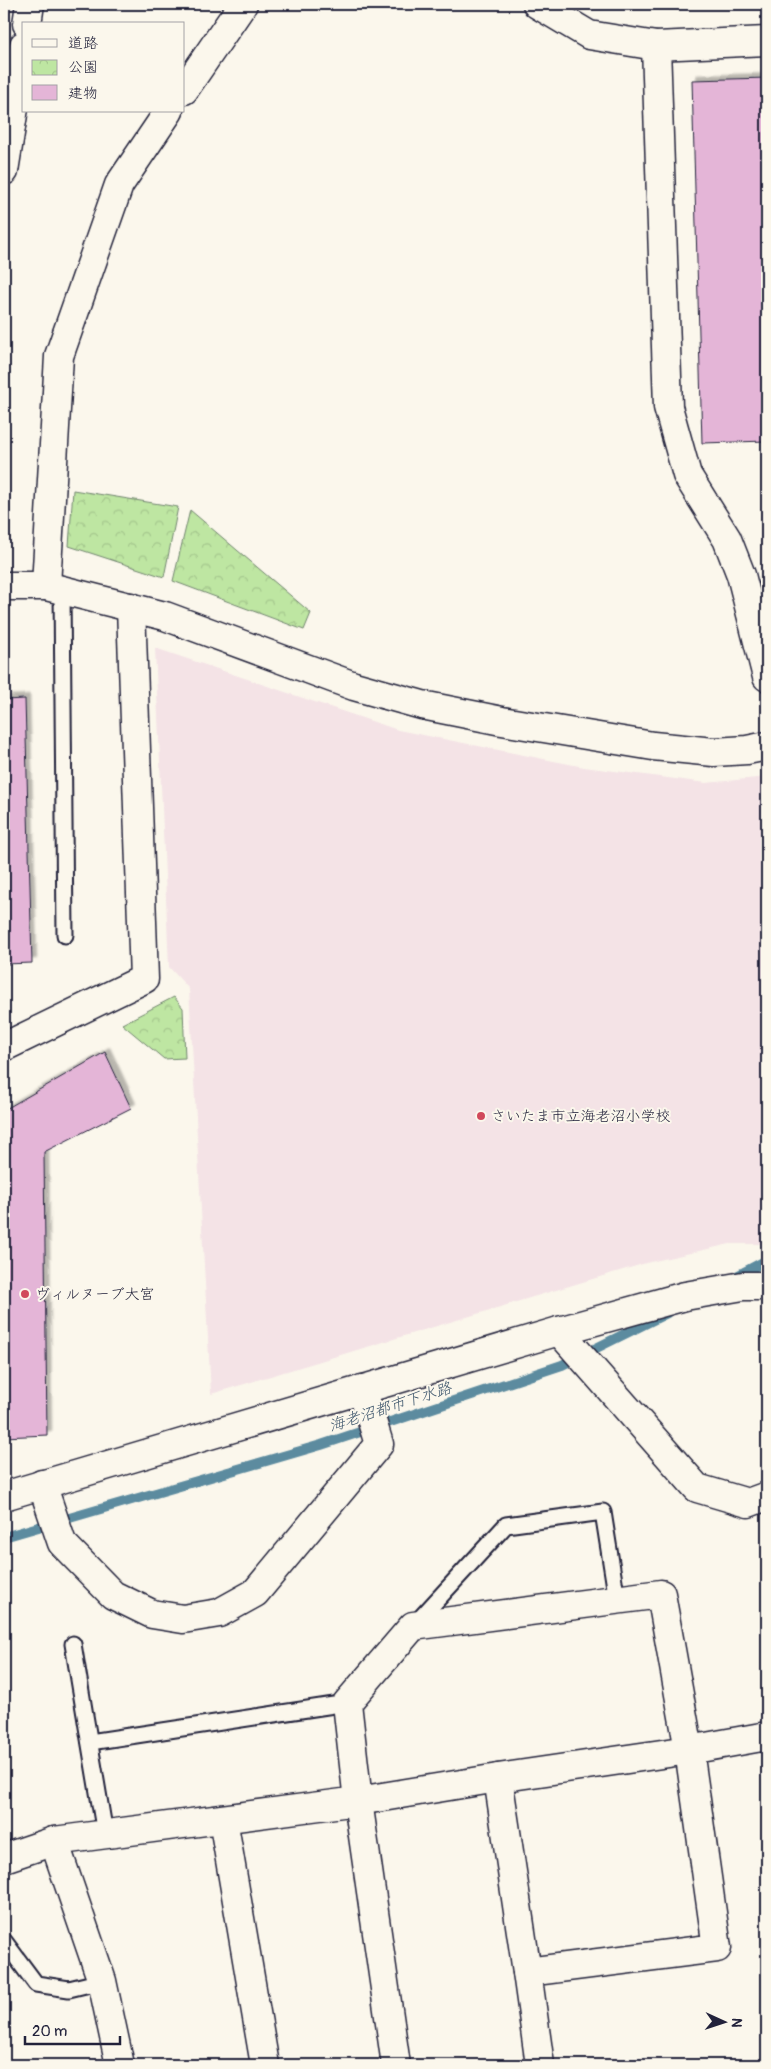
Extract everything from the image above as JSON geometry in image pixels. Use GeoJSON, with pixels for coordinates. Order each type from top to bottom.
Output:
{"type":"FeatureCollection","features":[{"type":"Feature","properties":{"kind":"street"},"geometry":{"type":"LineString","coordinates":[[27,22],[30,4]]}},
{"type":"Feature","properties":{"kind":"street"},"geometry":{"type":"LineString","coordinates":[[185,89],[243,4]]}},
{"type":"Feature","properties":{"kind":"street"},"geometry":{"type":"LineString","coordinates":[[537,4],[589,35],[656,46],[767,41]]}},
{"type":"Feature","properties":{"kind":"street"},"geometry":{"type":"LineString","coordinates":[[656,46],[668,407],[687,476],[728,539],[741,575],[767,677]]}},
{"type":"Feature","properties":{"kind":"street"},"geometry":{"type":"LineString","coordinates":[[4,171],[22,58]]}},
{"type":"Feature","properties":{"kind":"street"},"geometry":{"type":"LineString","coordinates":[[54,588],[59,356],[119,185],[168,112]]}},
{"type":"Feature","properties":{"kind":"street"},"geometry":{"type":"LineString","coordinates":[[4,586],[54,588],[165,616],[354,686],[422,705],[502,721],[653,746],[714,752],[746,750],[767,746]]}},
{"type":"Feature","properties":{"kind":"street"},"geometry":{"type":"LineString","coordinates":[[4,1047],[144,979],[131,607]]}},
{"type":"Feature","properties":{"kind":"street"},"geometry":{"type":"LineString","coordinates":[[4,1496],[559,1330],[685,1296],[743,1286],[767,1286]]}},
{"type":"Feature","properties":{"kind":"street"},"geometry":{"type":"LineString","coordinates":[[559,1330],[697,1488],[748,1503],[767,1496]]}},
{"type":"Feature","properties":{"kind":"street"},"geometry":{"type":"LineString","coordinates":[[42,1484],[62,1543],[114,1595],[152,1614],[183,1619],[219,1613],[255,1593],[379,1444],[362,1389]]}},
{"type":"Feature","properties":{"kind":"street"},"geometry":{"type":"LineString","coordinates":[[396,2065],[358,1801],[346,1703],[413,1626],[661,1594],[689,1750],[716,1948],[527,1972]]}},
{"type":"Feature","properties":{"kind":"street"},"geometry":{"type":"LineString","coordinates":[[4,1858],[54,1841],[358,1801],[689,1750],[767,1736]]}},
{"type":"Feature","properties":{"kind":"street"},"geometry":{"type":"LineString","coordinates":[[498,1778],[540,2065]]}},
{"type":"Feature","properties":{"kind":"street"},"geometry":{"type":"LineString","coordinates":[[223,1819],[264,2065]]}},
{"type":"Feature","properties":{"kind":"street"},"geometry":{"type":"LineString","coordinates":[[54,1841],[102,1981],[120,2065]]}},
{"type":"Feature","properties":{"kind":"lane"},"geometry":{"type":"LineString","coordinates":[[54,588],[65,935]]}},
{"type":"Feature","properties":{"kind":"lane"},"geometry":{"type":"LineString","coordinates":[[413,1626],[506,1524],[603,1512],[617,1600]]}},
{"type":"Feature","properties":{"kind":"lane"},"geometry":{"type":"LineString","coordinates":[[73,1644],[105,1834]]}},
{"type":"Feature","properties":{"kind":"lane"},"geometry":{"type":"LineString","coordinates":[[90,1742],[346,1703]]}},
{"type":"Feature","properties":{"kind":"lane"},"geometry":{"type":"LineString","coordinates":[[4,1941],[36,1984],[69,1989],[102,1981]]}},
{"type":"Feature","properties":{"kind":"shaded area","name":"さいたま市立海老沼小学校"},"geometry":{"type":"Polygon","coordinates":[[[155,648],[398,730],[584,767],[706,783],[767,777],[767,1244],[730,1244],[646,1263],[211,1394],[189,989],[169,967],[155,648]]]}},
{"type":"Feature","properties":{"kind":"green space"},"geometry":{"type":"Polygon","coordinates":[[[73,490],[178,507],[164,577],[69,546],[73,490]]]}},
{"type":"Feature","properties":{"kind":"green space"},"geometry":{"type":"Polygon","coordinates":[[[190,510],[311,613],[304,630],[173,581],[190,510]]]}},
{"type":"Feature","properties":{"kind":"green space"},"geometry":{"type":"Polygon","coordinates":[[[174,997],[183,1008],[185,1058],[164,1059],[122,1024],[174,997]]]}},
{"type":"Feature","properties":{"kind":"building"},"geometry":{"type":"Polygon","coordinates":[[[767,78],[767,441],[702,443],[692,80],[767,78]]]}},
{"type":"Feature","properties":{"kind":"building"},"geometry":{"type":"Polygon","coordinates":[[[25,699],[32,963],[4,964],[4,700],[25,699]]]}},
{"type":"Feature","properties":{"kind":"building","name":"ヴィルヌーブ大宮"},"geometry":{"type":"Polygon","coordinates":[[[105,1052],[131,1108],[44,1152],[47,1435],[4,1437],[4,1110],[105,1052]]]}},
{"type":"Feature","properties":{"kind":"waterway","name":"海老沼都市下水路"},"geometry":{"type":"LineString","coordinates":[[733,1278],[767,1260]]}},
{"type":"Feature","properties":{"kind":"waterway","name":"海老沼都市下水路"},"geometry":{"type":"LineString","coordinates":[[4,1537],[321,1445],[562,1365],[667,1313]]}},
{"type":"Feature","properties":{"kind":"place","name":"さいたま市立海老沼小学校"},"geometry":{"type":"Point","coordinates":[481,1116]}},
{"type":"Feature","properties":{"kind":"place","name":"ヴィルヌーブ大宮"},"geometry":{"type":"Point","coordinates":[25,1294]}}]}
